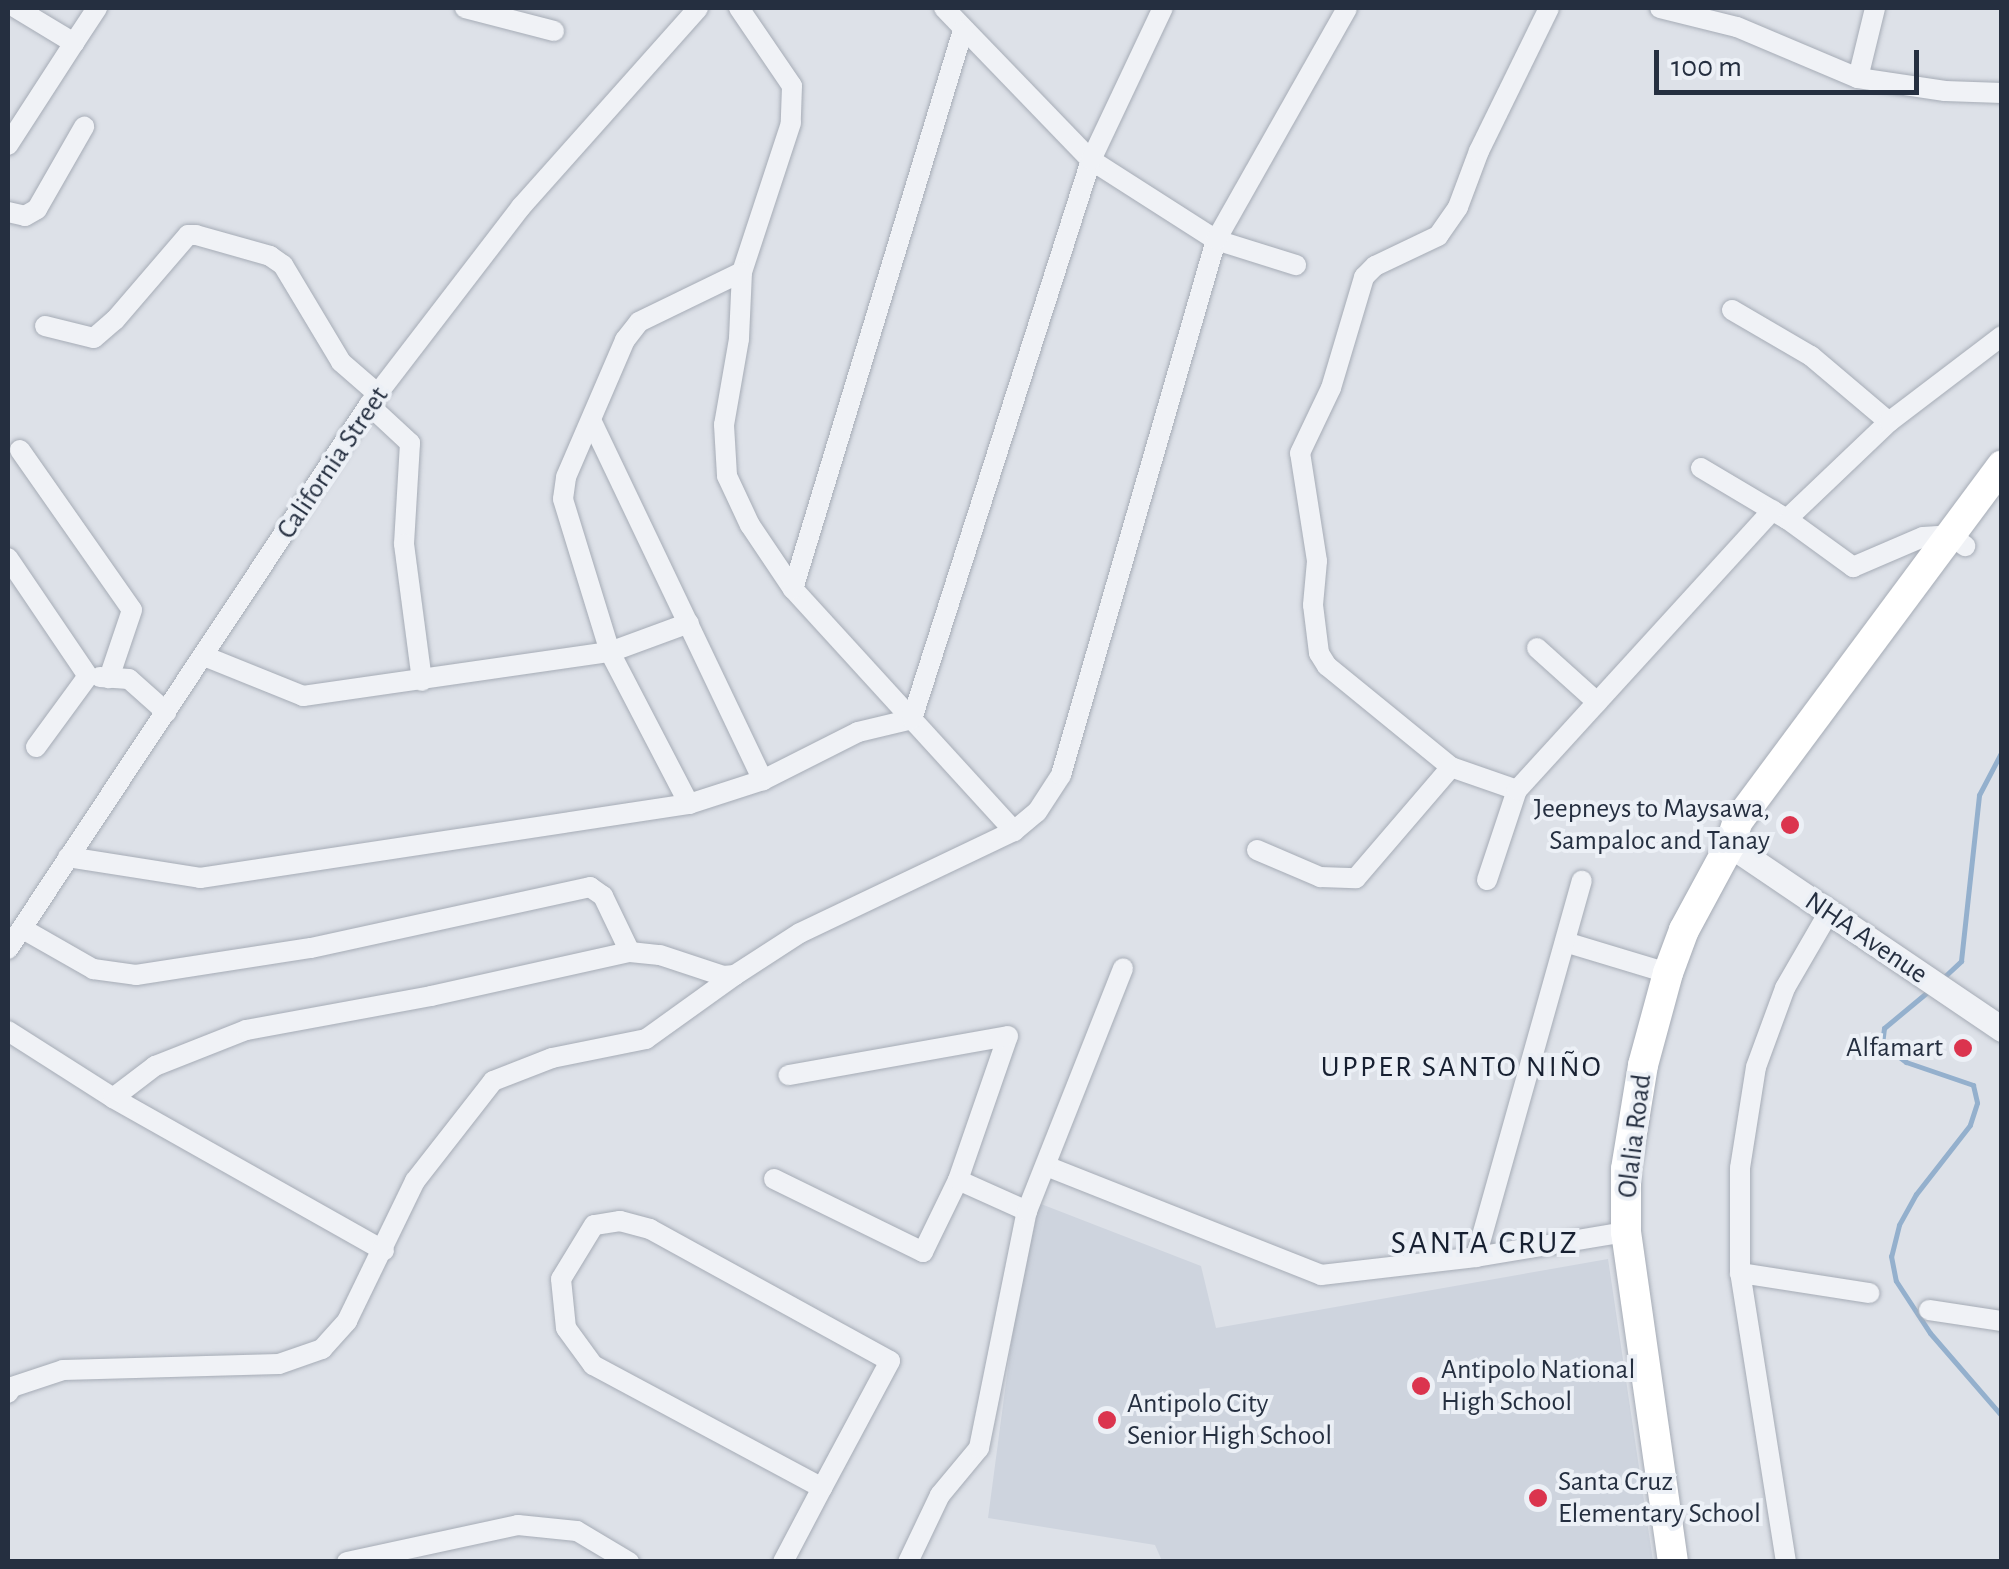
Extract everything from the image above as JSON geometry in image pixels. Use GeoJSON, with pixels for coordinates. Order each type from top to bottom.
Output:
{"type":"FeatureCollection","features":[{"type":"Feature","properties":{"kind":"main road","name":"Olalia Road"},"geometry":{"type":"LineString","coordinates":[[1673,1562],[1626,1232],[1626,1169],[1643,1065],[1668,972],[1684,930],[1730,845],[1767,809],[1957,540],[2002,466]]}},
{"type":"Feature","properties":{"kind":"main road","name":"Olalia Road"},"geometry":{"type":"LineString","coordinates":[[1957,540],[2002,498]]}},
{"type":"Feature","properties":{"kind":"street"},"geometry":{"type":"LineString","coordinates":[[8,19],[16,8],[74,43]]}},
{"type":"Feature","properties":{"kind":"street"},"geometry":{"type":"LineString","coordinates":[[8,145],[96,8]]}},
{"type":"Feature","properties":{"kind":"street"},"geometry":{"type":"LineString","coordinates":[[464,8],[509,13],[554,31]]}},
{"type":"Feature","properties":{"kind":"street","name":"California Street"},"geometry":{"type":"LineString","coordinates":[[8,949],[374,400],[521,207],[698,8]]}},
{"type":"Feature","properties":{"kind":"street"},"geometry":{"type":"LineString","coordinates":[[738,8],[792,86],[791,123],[742,272],[739,340],[724,424],[728,476],[750,524],[792,590],[1014,831]]}},
{"type":"Feature","properties":{"kind":"street"},"geometry":{"type":"LineString","coordinates":[[944,8],[1091,160],[1216,240],[1296,264]]}},
{"type":"Feature","properties":{"kind":"street"},"geometry":{"type":"LineString","coordinates":[[8,1393],[12,1387],[63,1370],[279,1364],[322,1349],[347,1321],[415,1180],[493,1081],[552,1058],[646,1039],[800,933],[1014,831],[1037,812],[1061,775],[1216,240],[1347,8]]}},
{"type":"Feature","properties":{"kind":"street"},"geometry":{"type":"LineString","coordinates":[[1517,790],[1451,767],[1327,666],[1318,652],[1312,606],[1316,561],[1300,453],[1330,388],[1364,277],[1375,266],[1438,236],[1458,207],[1479,151],[1549,8]]}},
{"type":"Feature","properties":{"kind":"street"},"geometry":{"type":"LineString","coordinates":[[1660,8],[1737,27],[1858,78],[2002,93]]}},
{"type":"Feature","properties":{"kind":"street"},"geometry":{"type":"LineString","coordinates":[[1858,78],[1875,8]]}},
{"type":"Feature","properties":{"kind":"street"},"geometry":{"type":"LineString","coordinates":[[912,718],[1091,160],[1159,9]]}},
{"type":"Feature","properties":{"kind":"street"},"geometry":{"type":"LineString","coordinates":[[792,590],[963,30]]}},
{"type":"Feature","properties":{"kind":"street"},"geometry":{"type":"LineString","coordinates":[[8,212],[25,216],[37,209],[84,127]]}},
{"type":"Feature","properties":{"kind":"street"},"geometry":{"type":"LineString","coordinates":[[45,326],[94,338],[116,320],[188,235],[270,256],[283,265],[341,362],[410,443],[404,544],[422,681]]}},
{"type":"Feature","properties":{"kind":"street"},"geometry":{"type":"LineString","coordinates":[[689,804],[610,652],[563,499],[566,477],[624,340],[639,322],[742,272]]}},
{"type":"Feature","properties":{"kind":"street"},"geometry":{"type":"LineString","coordinates":[[1732,310],[1811,356],[1889,422]]}},
{"type":"Feature","properties":{"kind":"street"},"geometry":{"type":"LineString","coordinates":[[1488,880],[1517,790],[1597,702],[1780,514],[1889,422],[2002,336]]}},
{"type":"Feature","properties":{"kind":"street"},"geometry":{"type":"LineString","coordinates":[[592,422],[764,780]]}},
{"type":"Feature","properties":{"kind":"street"},"geometry":{"type":"LineString","coordinates":[[20,450],[132,610],[109,678]]}},
{"type":"Feature","properties":{"kind":"street"},"geometry":{"type":"LineString","coordinates":[[1702,468],[1780,514],[1853,566],[1922,537],[1957,540]]}},
{"type":"Feature","properties":{"kind":"street"},"geometry":{"type":"LineString","coordinates":[[8,558],[88,676]]}},
{"type":"Feature","properties":{"kind":"street"},"geometry":{"type":"LineString","coordinates":[[204,656],[303,696],[610,652],[689,623]]}},
{"type":"Feature","properties":{"kind":"street"},"geometry":{"type":"LineString","coordinates":[[1537,648],[1597,702]]}},
{"type":"Feature","properties":{"kind":"street"},"geometry":{"type":"LineString","coordinates":[[88,676],[129,679],[166,712]]}},
{"type":"Feature","properties":{"kind":"street"},"geometry":{"type":"LineString","coordinates":[[36,747],[88,676]]}},
{"type":"Feature","properties":{"kind":"street"},"geometry":{"type":"LineString","coordinates":[[68,857],[200,878],[689,804],[764,780],[858,732],[912,718]]}},
{"type":"Feature","properties":{"kind":"street"},"geometry":{"type":"LineString","coordinates":[[1257,850],[1320,876],[1356,878],[1451,767]]}},
{"type":"Feature","properties":{"kind":"street","name":"NHA Avenue"},"geometry":{"type":"LineString","coordinates":[[1730,845],[2002,1029]]}},
{"type":"Feature","properties":{"kind":"street"},"geometry":{"type":"LineString","coordinates":[[1476,1257],[1582,880]]}},
{"type":"Feature","properties":{"kind":"street"},"geometry":{"type":"LineString","coordinates":[[23,928],[93,969],[136,974],[311,948],[590,888],[602,896],[630,952]]}},
{"type":"Feature","properties":{"kind":"street"},"geometry":{"type":"LineString","coordinates":[[1786,1562],[1740,1274],[1740,1168],[1756,1067],[1786,988],[1829,912]]}},
{"type":"Feature","properties":{"kind":"street"},"geometry":{"type":"LineString","coordinates":[[1566,942],[1668,972]]}},
{"type":"Feature","properties":{"kind":"street"},"geometry":{"type":"LineString","coordinates":[[113,1098],[155,1066],[246,1030],[630,952],[660,955],[723,976],[735,975]]}},
{"type":"Feature","properties":{"kind":"street"},"geometry":{"type":"LineString","coordinates":[[908,1562],[940,1494],[979,1448],[1027,1211],[1123,968]]}},
{"type":"Feature","properties":{"kind":"street"},"geometry":{"type":"LineString","coordinates":[[8,1031],[113,1098],[384,1250]]}},
{"type":"Feature","properties":{"kind":"street"},"geometry":{"type":"LineString","coordinates":[[774,1179],[923,1252],[958,1180],[1008,1036],[788,1075]]}},
{"type":"Feature","properties":{"kind":"street"},"geometry":{"type":"LineString","coordinates":[[1046,1166],[1321,1275],[1476,1257],[1626,1232]]}},
{"type":"Feature","properties":{"kind":"street"},"geometry":{"type":"LineString","coordinates":[[958,1180],[1027,1211]]}},
{"type":"Feature","properties":{"kind":"street"},"geometry":{"type":"LineString","coordinates":[[783,1562],[890,1361],[650,1230],[620,1221],[594,1225],[561,1279],[566,1328],[593,1365],[822,1488]]}},
{"type":"Feature","properties":{"kind":"street"},"geometry":{"type":"LineString","coordinates":[[1740,1274],[1869,1293]]}},
{"type":"Feature","properties":{"kind":"street"},"geometry":{"type":"LineString","coordinates":[[1930,1310],[2002,1321]]}},
{"type":"Feature","properties":{"kind":"street"},"geometry":{"type":"LineString","coordinates":[[348,1562],[518,1525],[577,1531],[629,1562]]}},
{"type":"Feature","properties":{"kind":"shaded area"},"geometry":{"type":"Polygon","coordinates":[[[1041,1204],[1201,1266],[1216,1328],[1608,1259],[1653,1561],[1162,1561],[1155,1545],[988,1518],[1028,1217],[1041,1204]]]}},
{"type":"Feature","properties":{"kind":"waterway"},"geometry":{"type":"LineString","coordinates":[[1943,978],[1961,961],[1979,795],[2002,751]]}},
{"type":"Feature","properties":{"kind":"waterway"},"geometry":{"type":"LineString","coordinates":[[1931,989],[1884,1028],[1882,1044],[1906,1062],[1973,1085],[1977,1103],[1970,1125],[1916,1194],[1899,1225],[1891,1256],[1896,1281],[1930,1333],[2002,1416]]}},
{"type":"Feature","properties":{"kind":"place","name":"Jeepneys to Maysawa, Sampaloc and Tanay"},"geometry":{"type":"Point","coordinates":[1790,825]}},
{"type":"Feature","properties":{"kind":"place","name":"Alfamart"},"geometry":{"type":"Point","coordinates":[1963,1048]}},
{"type":"Feature","properties":{"kind":"place","name":"Antipolo National High School"},"geometry":{"type":"Point","coordinates":[1421,1386]}},
{"type":"Feature","properties":{"kind":"place","name":"Antipolo City Senior High School"},"geometry":{"type":"Point","coordinates":[1107,1420]}},
{"type":"Feature","properties":{"kind":"place","name":"Santa Cruz Elementary School"},"geometry":{"type":"Point","coordinates":[1538,1498]}},
{"type":"Feature","properties":{"kind":"district","name":"UPPER SANTO NIÑO"},"geometry":{"type":"Point","coordinates":[1462,1067]}},
{"type":"Feature","properties":{"kind":"district","name":"SANTA CRUZ"},"geometry":{"type":"Point","coordinates":[1485,1243]}}]}
